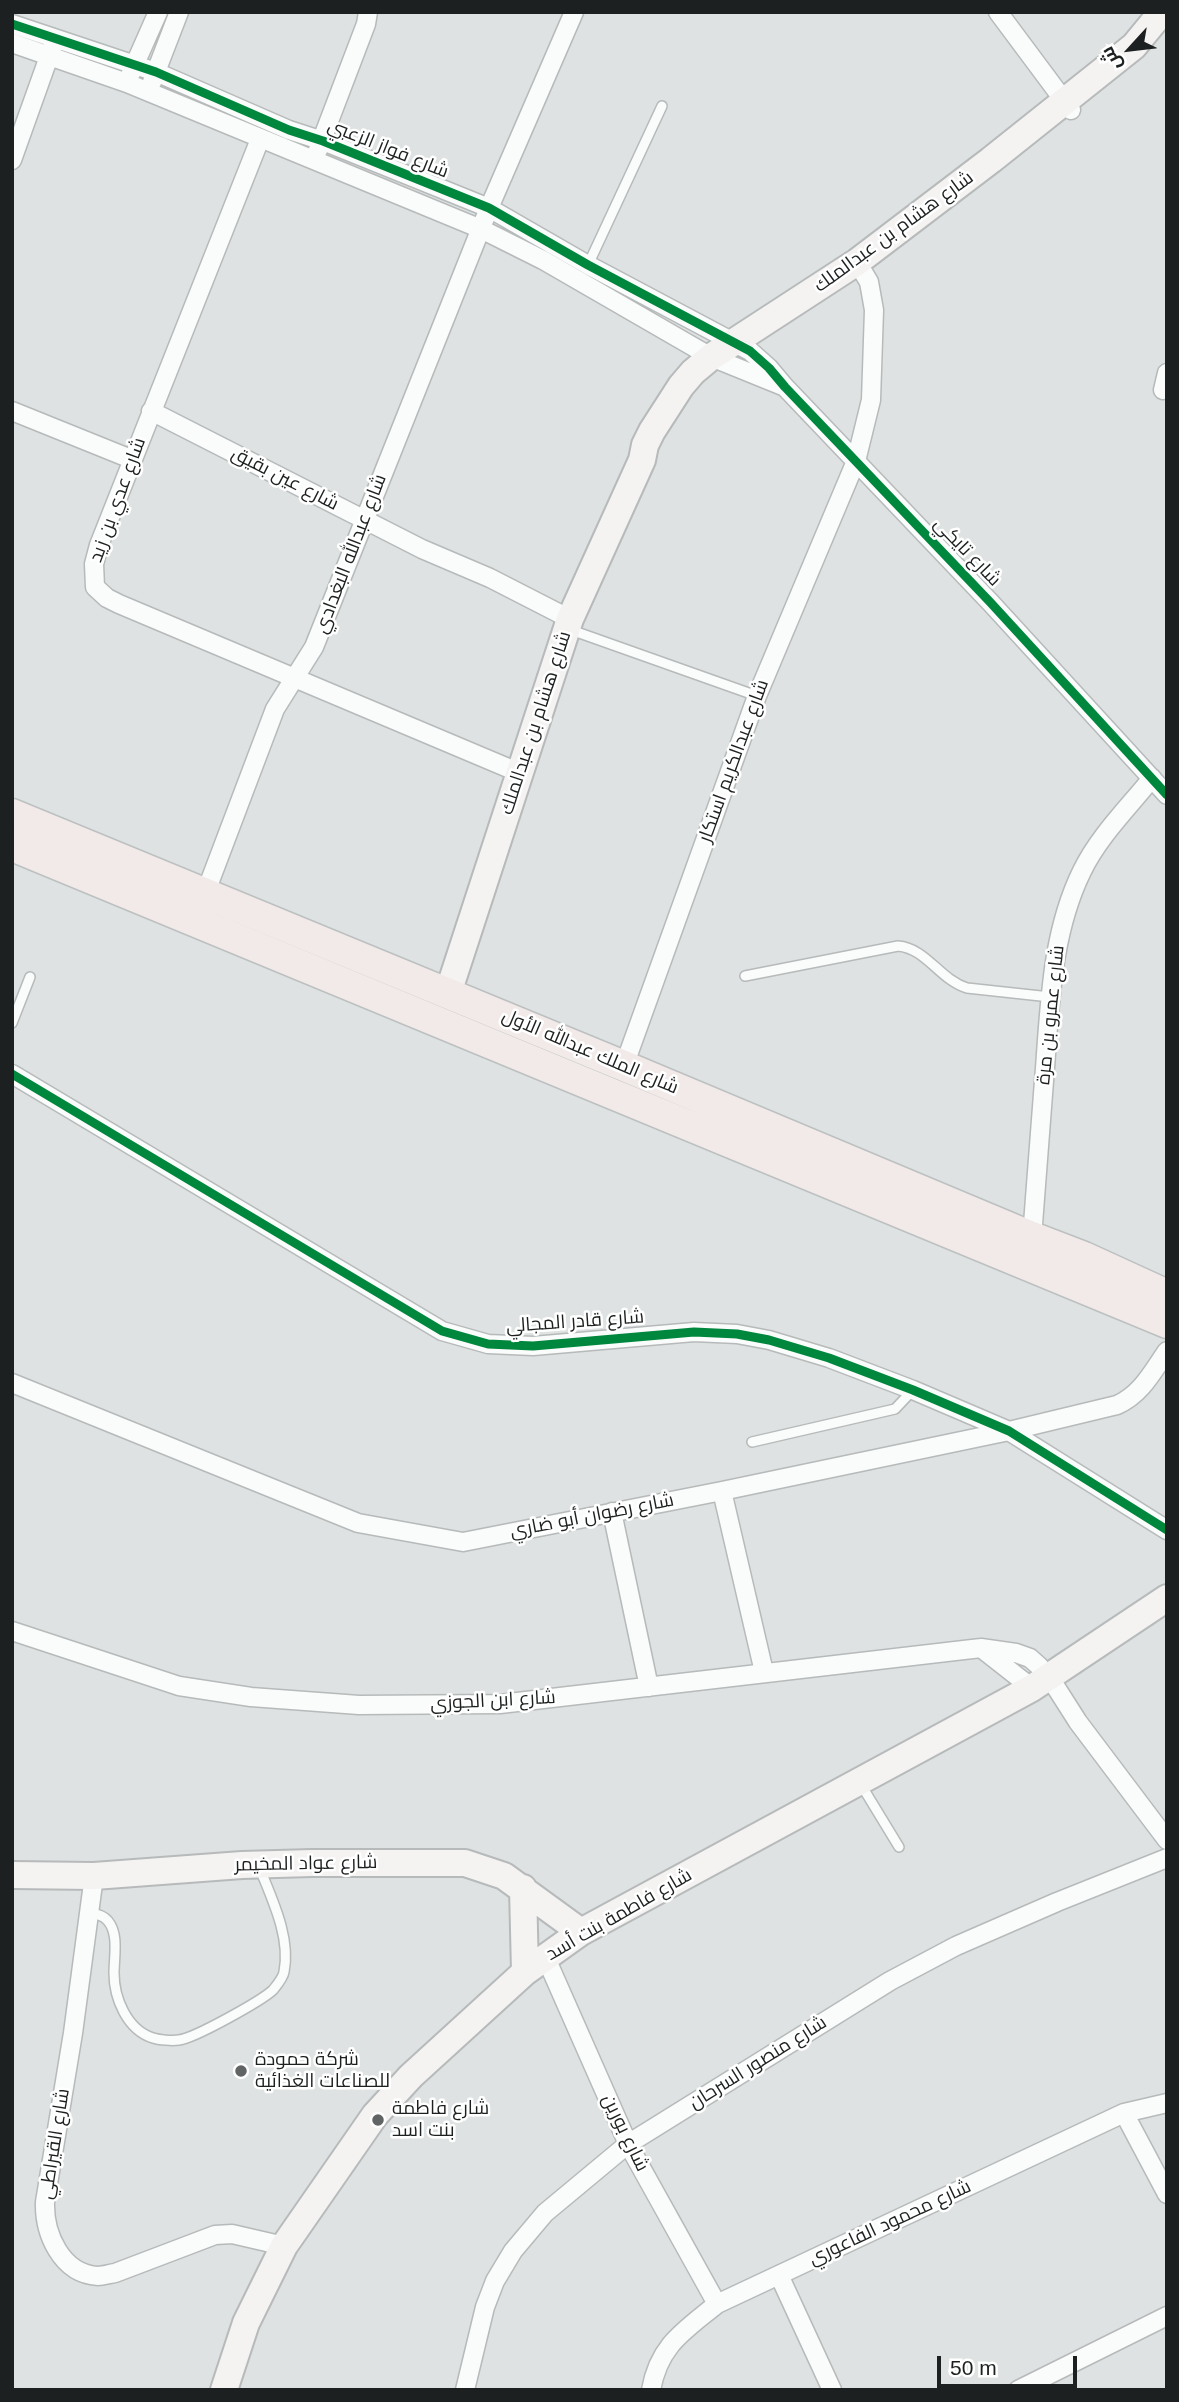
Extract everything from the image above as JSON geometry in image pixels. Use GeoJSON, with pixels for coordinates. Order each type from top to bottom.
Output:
{"type":"FeatureCollection","features":[{"type":"Feature","properties":{"kind":"main road","name":"شارع الملك عبدالله الأول"},"geometry":{"type":"LineString","coordinates":[[12,814],[1084,1257],[1167,1295]]}},
{"type":"Feature","properties":{"kind":"main road","name":"شارع الملك عبدالله الأول"},"geometry":{"type":"LineString","coordinates":[[12,846],[1167,1323]]}},
{"type":"Feature","properties":{"kind":"street"},"geometry":{"type":"LineString","coordinates":[[127,83],[158,12]]}},
{"type":"Feature","properties":{"kind":"street"},"geometry":{"type":"LineString","coordinates":[[149,92],[179,12]]}},
{"type":"Feature","properties":{"kind":"street"},"geometry":{"type":"LineString","coordinates":[[314,159],[366,24],[368,12]]}},
{"type":"Feature","properties":{"kind":"street","name":"شارع عبدالله البغدادي"},"geometry":{"type":"LineString","coordinates":[[205,894],[275,709],[314,647],[489,208],[574,12]]}},
{"type":"Feature","properties":{"kind":"street"},"geometry":{"type":"LineString","coordinates":[[998,12],[1068,105]]}},
{"type":"Feature","properties":{"kind":"street","name":"شارع هشام بن عبدالملك"},"geometry":{"type":"LineString","coordinates":[[1068,105],[1133,46],[1162,12]]}},
{"type":"Feature","properties":{"kind":"street","name":"شارع فواز الزعبي"},"geometry":{"type":"LineString","coordinates":[[12,24],[52,49],[127,83],[481,229],[731,354]]}},
{"type":"Feature","properties":{"kind":"street","name":"شارع هشام بن عبدالملك"},"geometry":{"type":"LineString","coordinates":[[448,993],[569,624],[642,460],[652,430],[681,386],[860,267],[991,160],[1167,32]]}},
{"type":"Feature","properties":{"kind":"street","name":"شارع فواز الزعبي"},"geometry":{"type":"LineString","coordinates":[[12,43],[135,64],[289,130],[323,141],[489,208],[588,265],[731,354]]}},
{"type":"Feature","properties":{"kind":"street"},"geometry":{"type":"LineString","coordinates":[[12,160],[52,49]]}},
{"type":"Feature","properties":{"kind":"street","name":"شارع عدي بن زيد"},"geometry":{"type":"LineString","coordinates":[[260,139],[131,459],[93,564],[95,587],[107,598],[120,604],[520,773]]}},
{"type":"Feature","properties":{"kind":"street","name":"شارع عبدالكريم استكار"},"geometry":{"type":"LineString","coordinates":[[624,1066],[757,696],[856,461],[871,400],[874,310],[872,293],[860,267]]}},
{"type":"Feature","properties":{"kind":"street","name":"شارع تايكي"},"geometry":{"type":"LineString","coordinates":[[731,354],[785,387]]}},
{"type":"Feature","properties":{"kind":"street","name":"شارع تايكي"},"geometry":{"type":"LineString","coordinates":[[731,354],[769,368],[990,602],[1167,795]]}},
{"type":"Feature","properties":{"kind":"street"},"geometry":{"type":"LineString","coordinates":[[12,411],[131,459]]}},
{"type":"Feature","properties":{"kind":"street","name":"شارع عين بقيق"},"geometry":{"type":"LineString","coordinates":[[151,411],[569,624]]}},
{"type":"Feature","properties":{"kind":"street","name":"شارع عمرو بن مرة"},"geometry":{"type":"LineString","coordinates":[[1032,1237],[1050,997],[1062,922],[1082,869],[1096,845],[1152,778]]}},
{"type":"Feature","properties":{"kind":"street","name":"شارع قادر المجالي"},"geometry":{"type":"LineString","coordinates":[[12,1074],[442,1331],[488,1345],[533,1346],[694,1332],[737,1334],[769,1340],[829,1358],[1009,1431],[1167,1530]]}},
{"type":"Feature","properties":{"kind":"street","name":"شارع رضوان أبو ضاري"},"geometry":{"type":"LineString","coordinates":[[12,1383],[358,1523],[463,1542],[1009,1431],[1126,1401],[1143,1387],[1167,1350]]}},
{"type":"Feature","properties":{"kind":"street"},"geometry":{"type":"LineString","coordinates":[[722,1491],[764,1672]]}},
{"type":"Feature","properties":{"kind":"street"},"geometry":{"type":"LineString","coordinates":[[612,1512],[649,1687]]}},
{"type":"Feature","properties":{"kind":"street","name":"شارع فاطمة بنت أسد"},"geometry":{"type":"LineString","coordinates":[[223,2390],[246,2323],[284,2246],[375,2115],[535,1964],[581,1932],[1041,1683],[1167,1598]]}},
{"type":"Feature","properties":{"kind":"street","name":"شارع ابن الجوزي"},"geometry":{"type":"LineString","coordinates":[[12,1631],[179,1686],[251,1697],[359,1705],[500,1704],[981,1648],[1041,1683],[1078,1722],[1167,1840]]}},
{"type":"Feature","properties":{"kind":"street","name":"شارع منصور السرحان"},"geometry":{"type":"LineString","coordinates":[[465,2390],[485,2307],[495,2281],[513,2251],[545,2213],[628,2144],[890,1981],[968,1941],[1167,1858]]}},
{"type":"Feature","properties":{"kind":"street","name":"شارع عواد المخيمر"},"geometry":{"type":"LineString","coordinates":[[12,1875],[94,1877],[258,1864],[465,1863],[504,1876],[581,1932]]}},
{"type":"Feature","properties":{"kind":"street","name":"شارع القيراطي"},"geometry":{"type":"LineString","coordinates":[[94,1877],[73,2033],[45,2202],[44,2220],[48,2234],[57,2251],[77,2268],[98,2276],[114,2273],[215,2235],[232,2234],[284,2246]]}},
{"type":"Feature","properties":{"kind":"street"},"geometry":{"type":"LineString","coordinates":[[523,1888],[535,1964]]}},
{"type":"Feature","properties":{"kind":"street","name":"شارع بورين"},"geometry":{"type":"LineString","coordinates":[[535,1964],[628,2144],[717,2304]]}},
{"type":"Feature","properties":{"kind":"street","name":"شارع محمود الفاعوري"},"geometry":{"type":"LineString","coordinates":[[651,2390],[663,2353],[680,2334],[717,2304],[1124,2113],[1167,2103]]}},
{"type":"Feature","properties":{"kind":"street"},"geometry":{"type":"LineString","coordinates":[[1124,2113],[1167,2194]]}},
{"type":"Feature","properties":{"kind":"street"},"geometry":{"type":"LineString","coordinates":[[779,2275],[832,2390]]}},
{"type":"Feature","properties":{"kind":"street"},"geometry":{"type":"LineString","coordinates":[[1018,2390],[1167,2316]]}},
{"type":"Feature","properties":{"kind":"lane"},"geometry":{"type":"LineString","coordinates":[[588,265],[662,106]]}},
{"type":"Feature","properties":{"kind":"lane"},"geometry":{"type":"LineString","coordinates":[[569,624],[757,696]]}},
{"type":"Feature","properties":{"kind":"lane"},"geometry":{"type":"LineString","coordinates":[[745,976],[898,946],[913,948],[955,985],[1050,997]]}},
{"type":"Feature","properties":{"kind":"lane"},"geometry":{"type":"LineString","coordinates":[[12,1023],[30,977]]}},
{"type":"Feature","properties":{"kind":"lane"},"geometry":{"type":"LineString","coordinates":[[752,1442],[895,1409],[913,1390]]}},
{"type":"Feature","properties":{"kind":"lane"},"geometry":{"type":"LineString","coordinates":[[859,1781],[899,1847]]}},
{"type":"Feature","properties":{"kind":"lane"},"geometry":{"type":"LineString","coordinates":[[89,1913],[101,1915],[109,1922],[115,1936],[114,1977],[120,2004],[134,2027],[153,2038],[179,2040],[218,2023],[273,1990],[284,1975],[284,1941],[258,1864]]}},
{"type":"Feature","properties":{"kind":"cycle path"},"geometry":{"type":"LineString","coordinates":[[12,24],[156,72],[289,130],[323,141],[489,208],[588,265],[750,351],[990,602],[1167,795]]}},
{"type":"Feature","properties":{"kind":"cycle path"},"geometry":{"type":"LineString","coordinates":[[12,1074],[442,1331],[488,1344],[533,1346],[694,1332],[737,1334],[769,1340],[829,1358],[1009,1431],[1167,1530]]}},
{"type":"Feature","properties":{"kind":"place","name":"شركة حمودة للصناعات الغذائية"},"geometry":{"type":"Point","coordinates":[241,2071]}},
{"type":"Feature","properties":{"kind":"place","name":"شارع فاطمة بنت اسد"},"geometry":{"type":"Point","coordinates":[378,2120]}}]}
